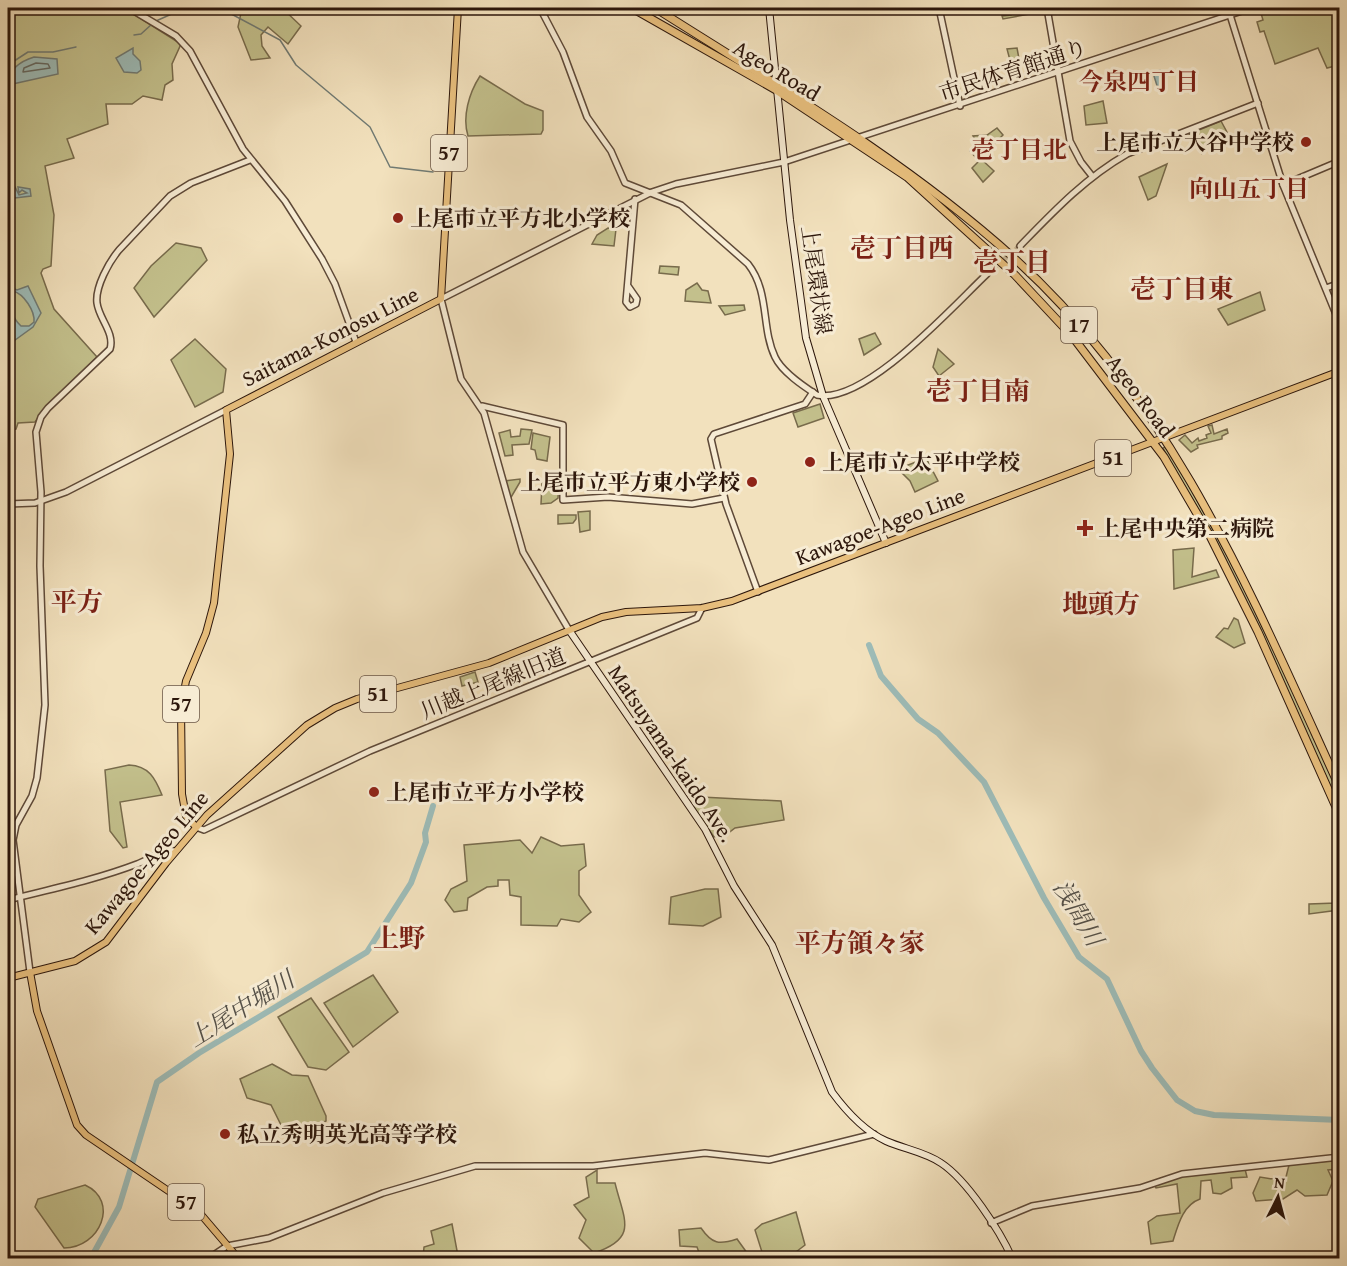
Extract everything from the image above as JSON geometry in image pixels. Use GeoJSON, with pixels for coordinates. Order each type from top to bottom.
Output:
{"type":"FeatureCollection","features":[{"type":"Feature","properties":{"kind":"highway","name":"Ageo Road"},"geometry":{"type":"LineString","coordinates":[[632,8],[776,86]]}},
{"type":"Feature","properties":{"kind":"highway","name":"Ageo Road"},"geometry":{"type":"LineString","coordinates":[[655,8],[932,188],[1023,267],[1103,353],[1165,438],[1238,565],[1340,788]]}},
{"type":"Feature","properties":{"kind":"highway","name":"Ageo Road"},"geometry":{"type":"LineString","coordinates":[[857,139],[918,186],[1015,275],[1079,345],[1153,442],[1174,472],[1228,570],[1340,816]]}},
{"type":"Feature","properties":{"kind":"main road","name":"Saitama-Konosu Line"},"geometry":{"type":"LineString","coordinates":[[226,410],[441,299],[458,8]]}},
{"type":"Feature","properties":{"kind":"main road","name":"上尾環状線"},"geometry":{"type":"LineString","coordinates":[[769,8],[803,322],[823,396],[886,543]]}},
{"type":"Feature","properties":{"kind":"main road","name":"Kawagoe-Ageo Line"},"geometry":{"type":"LineString","coordinates":[[8,978],[75,961],[106,942],[195,827],[234,789],[308,725],[335,708],[357,699],[489,663],[569,630],[618,614],[702,608],[758,592],[1340,371]]}},
{"type":"Feature","properties":{"kind":"main road","name":"57"},"geometry":{"type":"LineString","coordinates":[[195,827],[186,816],[182,794],[181,707],[186,681],[206,633],[214,603],[230,454],[226,410]]}},
{"type":"Feature","properties":{"kind":"main road","name":"Matsuyama-kaido Ave."},"geometry":{"type":"LineString","coordinates":[[569,630],[705,829],[734,885],[772,945],[832,1092],[847,1110],[874,1134],[933,1159],[948,1168],[991,1223],[1012,1258]]}},
{"type":"Feature","properties":{"kind":"main road","name":"57"},"geometry":{"type":"LineString","coordinates":[[30,972],[37,1011],[52,1049],[73,1118],[86,1135],[198,1211],[238,1258]]}},
{"type":"Feature","properties":{"kind":"street"},"geometry":{"type":"LineString","coordinates":[[129,8],[176,36],[186,46],[250,160],[285,201],[326,266],[356,342]]}},
{"type":"Feature","properties":{"kind":"street"},"geometry":{"type":"LineString","coordinates":[[540,8],[563,52],[587,117],[611,151],[626,183],[630,187],[652,192],[681,205],[748,264],[754,271],[761,292],[775,358],[783,369],[813,392],[823,396],[859,386],[875,376],[928,331],[987,274]]}},
{"type":"Feature","properties":{"kind":"street"},"geometry":{"type":"LineString","coordinates":[[939,8],[960,106]]}},
{"type":"Feature","properties":{"kind":"street"},"geometry":{"type":"LineString","coordinates":[[1047,8],[1070,141],[1080,162],[1092,176]]}},
{"type":"Feature","properties":{"kind":"street","name":"市民体育館通り"},"geometry":{"type":"LineString","coordinates":[[441,299],[652,192],[676,184],[784,162],[960,106],[1251,8]]}},
{"type":"Feature","properties":{"kind":"street"},"geometry":{"type":"LineString","coordinates":[[1230,15],[1282,185],[1340,324]]}},
{"type":"Feature","properties":{"kind":"street"},"geometry":{"type":"LineString","coordinates":[[1020,246],[1092,176],[1126,154],[1258,103]]}},
{"type":"Feature","properties":{"kind":"street"},"geometry":{"type":"LineString","coordinates":[[30,972],[13,834],[32,796],[38,778],[45,713],[40,566],[41,501],[36,441],[37,425],[48,408],[110,349],[110,336],[97,302],[97,294],[112,259],[170,196],[191,183],[250,160]]}},
{"type":"Feature","properties":{"kind":"street"},"geometry":{"type":"LineString","coordinates":[[1282,185],[1340,161]]}},
{"type":"Feature","properties":{"kind":"street"},"geometry":{"type":"LineString","coordinates":[[627,286],[636,199]]}},
{"type":"Feature","properties":{"kind":"street"},"geometry":{"type":"LineString","coordinates":[[1326,288],[1340,283]]}},
{"type":"Feature","properties":{"kind":"street"},"geometry":{"type":"LineString","coordinates":[[441,299],[461,379],[482,406],[523,552],[569,630]]}},
{"type":"Feature","properties":{"kind":"street"},"geometry":{"type":"LineString","coordinates":[[758,592],[724,498],[712,436],[805,404],[813,392]]}},
{"type":"Feature","properties":{"kind":"street"},"geometry":{"type":"LineString","coordinates":[[482,406],[563,425],[563,500],[608,497],[692,504],[724,498]]}},
{"type":"Feature","properties":{"kind":"street"},"geometry":{"type":"LineString","coordinates":[[8,504],[41,501],[74,489],[226,410]]}},
{"type":"Feature","properties":{"kind":"street","name":"川越上尾線旧道"},"geometry":{"type":"LineString","coordinates":[[195,827],[204,830],[370,751],[696,618],[702,608]]}},
{"type":"Feature","properties":{"kind":"street"},"geometry":{"type":"LineString","coordinates":[[8,900],[51,890],[137,864],[166,850],[175,851]]}},
{"type":"Feature","properties":{"kind":"street"},"geometry":{"type":"LineString","coordinates":[[209,1258],[227,1246],[269,1238],[383,1193],[475,1166],[593,1166],[705,1153],[769,1160],[874,1134]]}},
{"type":"Feature","properties":{"kind":"street"},"geometry":{"type":"LineString","coordinates":[[991,1223],[1032,1206],[1140,1188],[1182,1174],[1340,1157]]}},
{"type":"Feature","properties":{"kind":"shaded area"},"geometry":{"type":"Polygon","coordinates":[[[8,8],[124,8],[181,44],[172,64],[173,80],[165,85],[162,100],[143,96],[132,104],[106,104],[108,124],[67,139],[74,158],[45,166],[54,215],[51,266],[43,269],[41,273],[54,309],[97,357],[46,407],[35,422],[18,423],[16,429],[8,431],[8,8]]]}},
{"type":"Feature","properties":{"kind":"shaded area"},"geometry":{"type":"Polygon","coordinates":[[[232,8],[282,8],[301,26],[288,44],[268,27],[261,35],[262,46],[270,58],[251,60],[238,27],[241,13],[232,8]]]}},
{"type":"Feature","properties":{"kind":"shaded area"},"geometry":{"type":"Polygon","coordinates":[[[1010,8],[1029,8],[1030,14],[1003,19],[1002,16],[1011,15],[1010,8]]]}},
{"type":"Feature","properties":{"kind":"shaded area"},"geometry":{"type":"Polygon","coordinates":[[[1267,8],[1339,8],[1339,65],[1327,68],[1318,48],[1275,64],[1264,31],[1260,32],[1257,22],[1263,20],[1260,10],[1267,8]]]}},
{"type":"Feature","properties":{"kind":"shaded area"},"geometry":{"type":"Polygon","coordinates":[[[1017,48],[1020,64],[1012,68],[1007,49],[1017,48]]]}},
{"type":"Feature","properties":{"kind":"shaded area"},"geometry":{"type":"Polygon","coordinates":[[[480,76],[525,104],[543,111],[541,134],[468,136],[466,121],[468,105],[480,76]]]}},
{"type":"Feature","properties":{"kind":"shaded area"},"geometry":{"type":"Polygon","coordinates":[[[1103,101],[1107,123],[1086,125],[1084,106],[1103,101]]]}},
{"type":"Feature","properties":{"kind":"shaded area"},"geometry":{"type":"Polygon","coordinates":[[[1221,121],[1228,134],[1202,154],[1189,134],[1221,121]]]}},
{"type":"Feature","properties":{"kind":"shaded area"},"geometry":{"type":"Polygon","coordinates":[[[997,128],[1003,135],[978,160],[970,151],[978,144],[973,136],[987,135],[997,128]]]}},
{"type":"Feature","properties":{"kind":"shaded area"},"geometry":{"type":"Polygon","coordinates":[[[981,159],[994,171],[983,182],[972,168],[981,159]]]}},
{"type":"Feature","properties":{"kind":"shaded area"},"geometry":{"type":"Polygon","coordinates":[[[1167,164],[1156,196],[1148,200],[1139,177],[1167,164]]]}},
{"type":"Feature","properties":{"kind":"shaded area"},"geometry":{"type":"Polygon","coordinates":[[[608,228],[616,229],[614,246],[592,244],[597,235],[608,228]]]}},
{"type":"Feature","properties":{"kind":"shaded area"},"geometry":{"type":"Polygon","coordinates":[[[176,243],[201,248],[207,260],[154,317],[134,288],[151,266],[176,243]]]}},
{"type":"Feature","properties":{"kind":"shaded area"},"geometry":{"type":"Polygon","coordinates":[[[660,266],[679,267],[678,275],[659,273],[660,266]]]}},
{"type":"Feature","properties":{"kind":"shaded area"},"geometry":{"type":"Polygon","coordinates":[[[697,283],[702,290],[708,291],[711,303],[685,301],[686,290],[697,283]]]}},
{"type":"Feature","properties":{"kind":"shaded area"},"geometry":{"type":"Polygon","coordinates":[[[1260,292],[1265,310],[1228,325],[1218,309],[1260,292]]]}},
{"type":"Feature","properties":{"kind":"shaded area"},"geometry":{"type":"Polygon","coordinates":[[[744,305],[745,310],[725,315],[719,306],[744,305]]]}},
{"type":"Feature","properties":{"kind":"shaded area"},"geometry":{"type":"Polygon","coordinates":[[[875,333],[881,344],[864,355],[859,339],[875,333]]]}},
{"type":"Feature","properties":{"kind":"shaded area"},"geometry":{"type":"Polygon","coordinates":[[[195,339],[226,369],[223,392],[195,407],[171,360],[195,339]]]}},
{"type":"Feature","properties":{"kind":"shaded area"},"geometry":{"type":"Polygon","coordinates":[[[938,349],[954,364],[939,376],[933,367],[938,349]]]}},
{"type":"Feature","properties":{"kind":"shaded area"},"geometry":{"type":"Polygon","coordinates":[[[820,404],[824,418],[798,427],[793,413],[820,404]]]}},
{"type":"Feature","properties":{"kind":"shaded area"},"geometry":{"type":"Polygon","coordinates":[[[1212,425],[1214,434],[1227,429],[1228,433],[1222,436],[1222,439],[1197,445],[1198,448],[1191,452],[1179,440],[1185,435],[1192,443],[1198,438],[1199,441],[1207,438],[1206,435],[1211,433],[1208,426],[1212,425]]]}},
{"type":"Feature","properties":{"kind":"shaded area"},"geometry":{"type":"Polygon","coordinates":[[[521,429],[532,430],[529,444],[512,445],[513,455],[505,456],[499,433],[510,430],[511,437],[520,436],[521,429]]]}},
{"type":"Feature","properties":{"kind":"shaded area"},"geometry":{"type":"Polygon","coordinates":[[[533,433],[550,437],[547,461],[537,459],[535,450],[531,449],[533,433]]]}},
{"type":"Feature","properties":{"kind":"shaded area"},"geometry":{"type":"Polygon","coordinates":[[[1167,446],[1255,606],[1339,792],[1339,810],[1273,660],[1163,448],[1167,446]]]}},
{"type":"Feature","properties":{"kind":"shaded area"},"geometry":{"type":"Polygon","coordinates":[[[926,458],[938,481],[915,492],[910,481],[898,469],[926,458]]]}},
{"type":"Feature","properties":{"kind":"shaded area"},"geometry":{"type":"Polygon","coordinates":[[[520,479],[520,482],[510,499],[505,481],[520,479]]]}},
{"type":"Feature","properties":{"kind":"shaded area"},"geometry":{"type":"Polygon","coordinates":[[[542,483],[559,483],[558,498],[551,503],[541,504],[542,483]]]}},
{"type":"Feature","properties":{"kind":"shaded area"},"geometry":{"type":"Polygon","coordinates":[[[590,511],[590,530],[580,532],[578,512],[590,511]]]}},
{"type":"Feature","properties":{"kind":"shaded area"},"geometry":{"type":"Polygon","coordinates":[[[558,515],[576,515],[576,519],[573,523],[558,524],[558,515]]]}},
{"type":"Feature","properties":{"kind":"shaded area"},"geometry":{"type":"Polygon","coordinates":[[[1194,548],[1192,577],[1216,570],[1219,577],[1174,589],[1173,550],[1194,548]]]}},
{"type":"Feature","properties":{"kind":"shaded area"},"geometry":{"type":"Polygon","coordinates":[[[1234,618],[1238,620],[1245,643],[1234,648],[1216,637],[1224,628],[1228,629],[1234,618]]]}},
{"type":"Feature","properties":{"kind":"shaded area"},"geometry":{"type":"Polygon","coordinates":[[[475,672],[478,682],[462,686],[460,677],[475,672]]]}},
{"type":"Feature","properties":{"kind":"shaded area"},"geometry":{"type":"Polygon","coordinates":[[[129,765],[146,770],[157,783],[162,795],[120,802],[127,847],[123,848],[110,831],[105,770],[129,765]]]}},
{"type":"Feature","properties":{"kind":"shaded area"},"geometry":{"type":"Polygon","coordinates":[[[701,797],[781,801],[784,820],[735,828],[727,834],[714,837],[693,807],[701,797]]]}},
{"type":"Feature","properties":{"kind":"shaded area"},"geometry":{"type":"Polygon","coordinates":[[[541,837],[561,846],[584,844],[586,866],[579,871],[579,895],[591,912],[579,922],[561,919],[557,926],[521,925],[521,897],[510,895],[509,880],[498,880],[498,886],[487,887],[468,898],[467,910],[454,912],[445,900],[451,889],[467,881],[464,845],[520,840],[532,853],[541,837]]]}},
{"type":"Feature","properties":{"kind":"shaded area"},"geometry":{"type":"Polygon","coordinates":[[[1335,887],[1339,887],[1339,910],[1309,914],[1309,904],[1336,903],[1335,887]]]}},
{"type":"Feature","properties":{"kind":"shaded area"},"geometry":{"type":"Polygon","coordinates":[[[705,889],[718,889],[721,917],[703,926],[669,924],[671,897],[705,889]]]}},
{"type":"Feature","properties":{"kind":"shaded area"},"geometry":{"type":"Polygon","coordinates":[[[373,975],[398,1012],[353,1047],[324,1003],[373,975]]]}},
{"type":"Feature","properties":{"kind":"shaded area"},"geometry":{"type":"Polygon","coordinates":[[[311,998],[349,1052],[326,1070],[308,1067],[278,1017],[311,998]]]}},
{"type":"Feature","properties":{"kind":"shaded area"},"geometry":{"type":"Polygon","coordinates":[[[272,1064],[292,1075],[308,1076],[326,1116],[326,1121],[288,1139],[271,1105],[247,1098],[240,1079],[272,1064]]]}},
{"type":"Feature","properties":{"kind":"shaded area"},"geometry":{"type":"Polygon","coordinates":[[[1339,1160],[1339,1169],[1328,1170],[1333,1181],[1327,1195],[1305,1196],[1297,1190],[1283,1199],[1256,1201],[1253,1193],[1260,1177],[1285,1181],[1289,1165],[1339,1160]]]}},
{"type":"Feature","properties":{"kind":"shaded area"},"geometry":{"type":"Polygon","coordinates":[[[1245,1169],[1247,1177],[1231,1178],[1232,1188],[1221,1194],[1213,1193],[1211,1180],[1201,1181],[1200,1199],[1185,1211],[1173,1241],[1151,1244],[1148,1222],[1157,1216],[1180,1213],[1177,1184],[1156,1188],[1154,1185],[1182,1176],[1245,1169]]]}},
{"type":"Feature","properties":{"kind":"shaded area"},"geometry":{"type":"Polygon","coordinates":[[[597,1170],[597,1183],[615,1183],[625,1226],[618,1241],[594,1253],[579,1238],[586,1220],[574,1205],[589,1197],[586,1177],[597,1170]]]}},
{"type":"Feature","properties":{"kind":"shaded area"},"geometry":{"type":"Polygon","coordinates":[[[85,1185],[96,1192],[102,1202],[101,1222],[96,1232],[87,1240],[77,1246],[64,1248],[35,1207],[38,1199],[85,1185]]]}},
{"type":"Feature","properties":{"kind":"shaded area"},"geometry":{"type":"Polygon","coordinates":[[[796,1212],[805,1245],[788,1258],[701,1258],[697,1247],[680,1246],[679,1230],[701,1228],[716,1242],[737,1239],[750,1257],[762,1252],[755,1230],[762,1224],[796,1212]]]}},
{"type":"Feature","properties":{"kind":"shaded area"},"geometry":{"type":"Polygon","coordinates":[[[452,1224],[458,1256],[423,1258],[424,1247],[434,1244],[431,1231],[452,1224]]]}},
{"type":"Feature","properties":{"kind":"water"},"geometry":{"type":"Polygon","coordinates":[[[133,48],[133,54],[140,61],[141,70],[137,73],[124,72],[116,58],[133,48]]]}},
{"type":"Feature","properties":{"kind":"water"},"geometry":{"type":"Polygon","coordinates":[[[34,57],[57,59],[58,74],[8,85],[12,71],[24,61],[34,57]]]}},
{"type":"Feature","properties":{"kind":"water"},"geometry":{"type":"Polygon","coordinates":[[[1160,70],[1166,89],[1159,92],[1153,73],[1160,70]]]}},
{"type":"Feature","properties":{"kind":"water"},"geometry":{"type":"Polygon","coordinates":[[[11,186],[15,187],[19,195],[27,193],[22,190],[19,193],[18,187],[30,189],[31,196],[15,198],[11,186]]]}},
{"type":"Feature","properties":{"kind":"water"},"geometry":{"type":"Polygon","coordinates":[[[8,286],[17,290],[28,286],[41,313],[33,327],[11,343],[8,338],[8,286]],[[9,292],[11,311],[21,326],[29,326],[34,322],[33,313],[25,299],[17,293],[9,292]]]}},
{"type":"Feature","properties":{"kind":"waterway"},"geometry":{"type":"LineString","coordinates":[[156,21],[185,8]]}},
{"type":"Feature","properties":{"kind":"waterway"},"geometry":{"type":"LineString","coordinates":[[220,8],[280,40],[296,65],[370,127],[390,167],[433,172]]}},
{"type":"Feature","properties":{"kind":"waterway"},"geometry":{"type":"LineString","coordinates":[[134,35],[141,34],[152,24]]}},
{"type":"Feature","properties":{"kind":"waterway"},"geometry":{"type":"LineString","coordinates":[[8,65],[28,52],[53,52],[76,47]]}},
{"type":"Feature","properties":{"kind":"waterway","name":"浅間川"},"geometry":{"type":"LineString","coordinates":[[869,645],[881,676],[918,719],[938,733],[984,782],[1044,898],[1079,957],[1107,979],[1141,1051],[1177,1100],[1195,1111],[1214,1115],[1340,1120]]}},
{"type":"Feature","properties":{"kind":"waterway","name":"上尾中堀川"},"geometry":{"type":"LineString","coordinates":[[91,1258],[119,1207],[157,1082],[199,1053],[367,952],[411,883],[426,842],[425,833],[433,806]]}},
{"type":"Feature","properties":{"kind":"tunnel"},"geometry":{"type":"LineString","coordinates":[[987,274],[1020,246]]}},
{"type":"Feature","properties":{"kind":"place","name":"上尾市立大谷中学校"},"geometry":{"type":"Point","coordinates":[1306,142]}},
{"type":"Feature","properties":{"kind":"place","name":"上尾市立平方北小学校"},"geometry":{"type":"Point","coordinates":[398,218]}},
{"type":"Feature","properties":{"kind":"place","name":"上尾市立太平中学校"},"geometry":{"type":"Point","coordinates":[810,462]}},
{"type":"Feature","properties":{"kind":"place","name":"上尾市立平方東小学校"},"geometry":{"type":"Point","coordinates":[752,482]}},
{"type":"Feature","properties":{"kind":"place","name":"上尾中央第二病院"},"geometry":{"type":"Point","coordinates":[1085,528]}},
{"type":"Feature","properties":{"kind":"place","name":"上尾市立平方小学校"},"geometry":{"type":"Point","coordinates":[374,792]}},
{"type":"Feature","properties":{"kind":"place","name":"私立秀明英光高等学校"},"geometry":{"type":"Point","coordinates":[225,1134]}},
{"type":"Feature","properties":{"kind":"district","name":"今泉四丁目"},"geometry":{"type":"Point","coordinates":[1139,82]}},
{"type":"Feature","properties":{"kind":"district","name":"壱丁目北"},"geometry":{"type":"Point","coordinates":[1019,150]}},
{"type":"Feature","properties":{"kind":"district","name":"向山五丁目"},"geometry":{"type":"Point","coordinates":[1249,189]}},
{"type":"Feature","properties":{"kind":"district","name":"壱丁目西"},"geometry":{"type":"Point","coordinates":[902,248]}},
{"type":"Feature","properties":{"kind":"district","name":"壱丁目"},"geometry":{"type":"Point","coordinates":[1012,262]}},
{"type":"Feature","properties":{"kind":"district","name":"壱丁目東"},"geometry":{"type":"Point","coordinates":[1182,289]}},
{"type":"Feature","properties":{"kind":"district","name":"壱丁目南"},"geometry":{"type":"Point","coordinates":[978,391]}},
{"type":"Feature","properties":{"kind":"district","name":"平方"},"geometry":{"type":"Point","coordinates":[77,602]}},
{"type":"Feature","properties":{"kind":"district","name":"地頭方"},"geometry":{"type":"Point","coordinates":[1101,604]}},
{"type":"Feature","properties":{"kind":"district","name":"上野"},"geometry":{"type":"Point","coordinates":[399,938]}},
{"type":"Feature","properties":{"kind":"district","name":"平方領々家"},"geometry":{"type":"Point","coordinates":[860,943]}}]}
